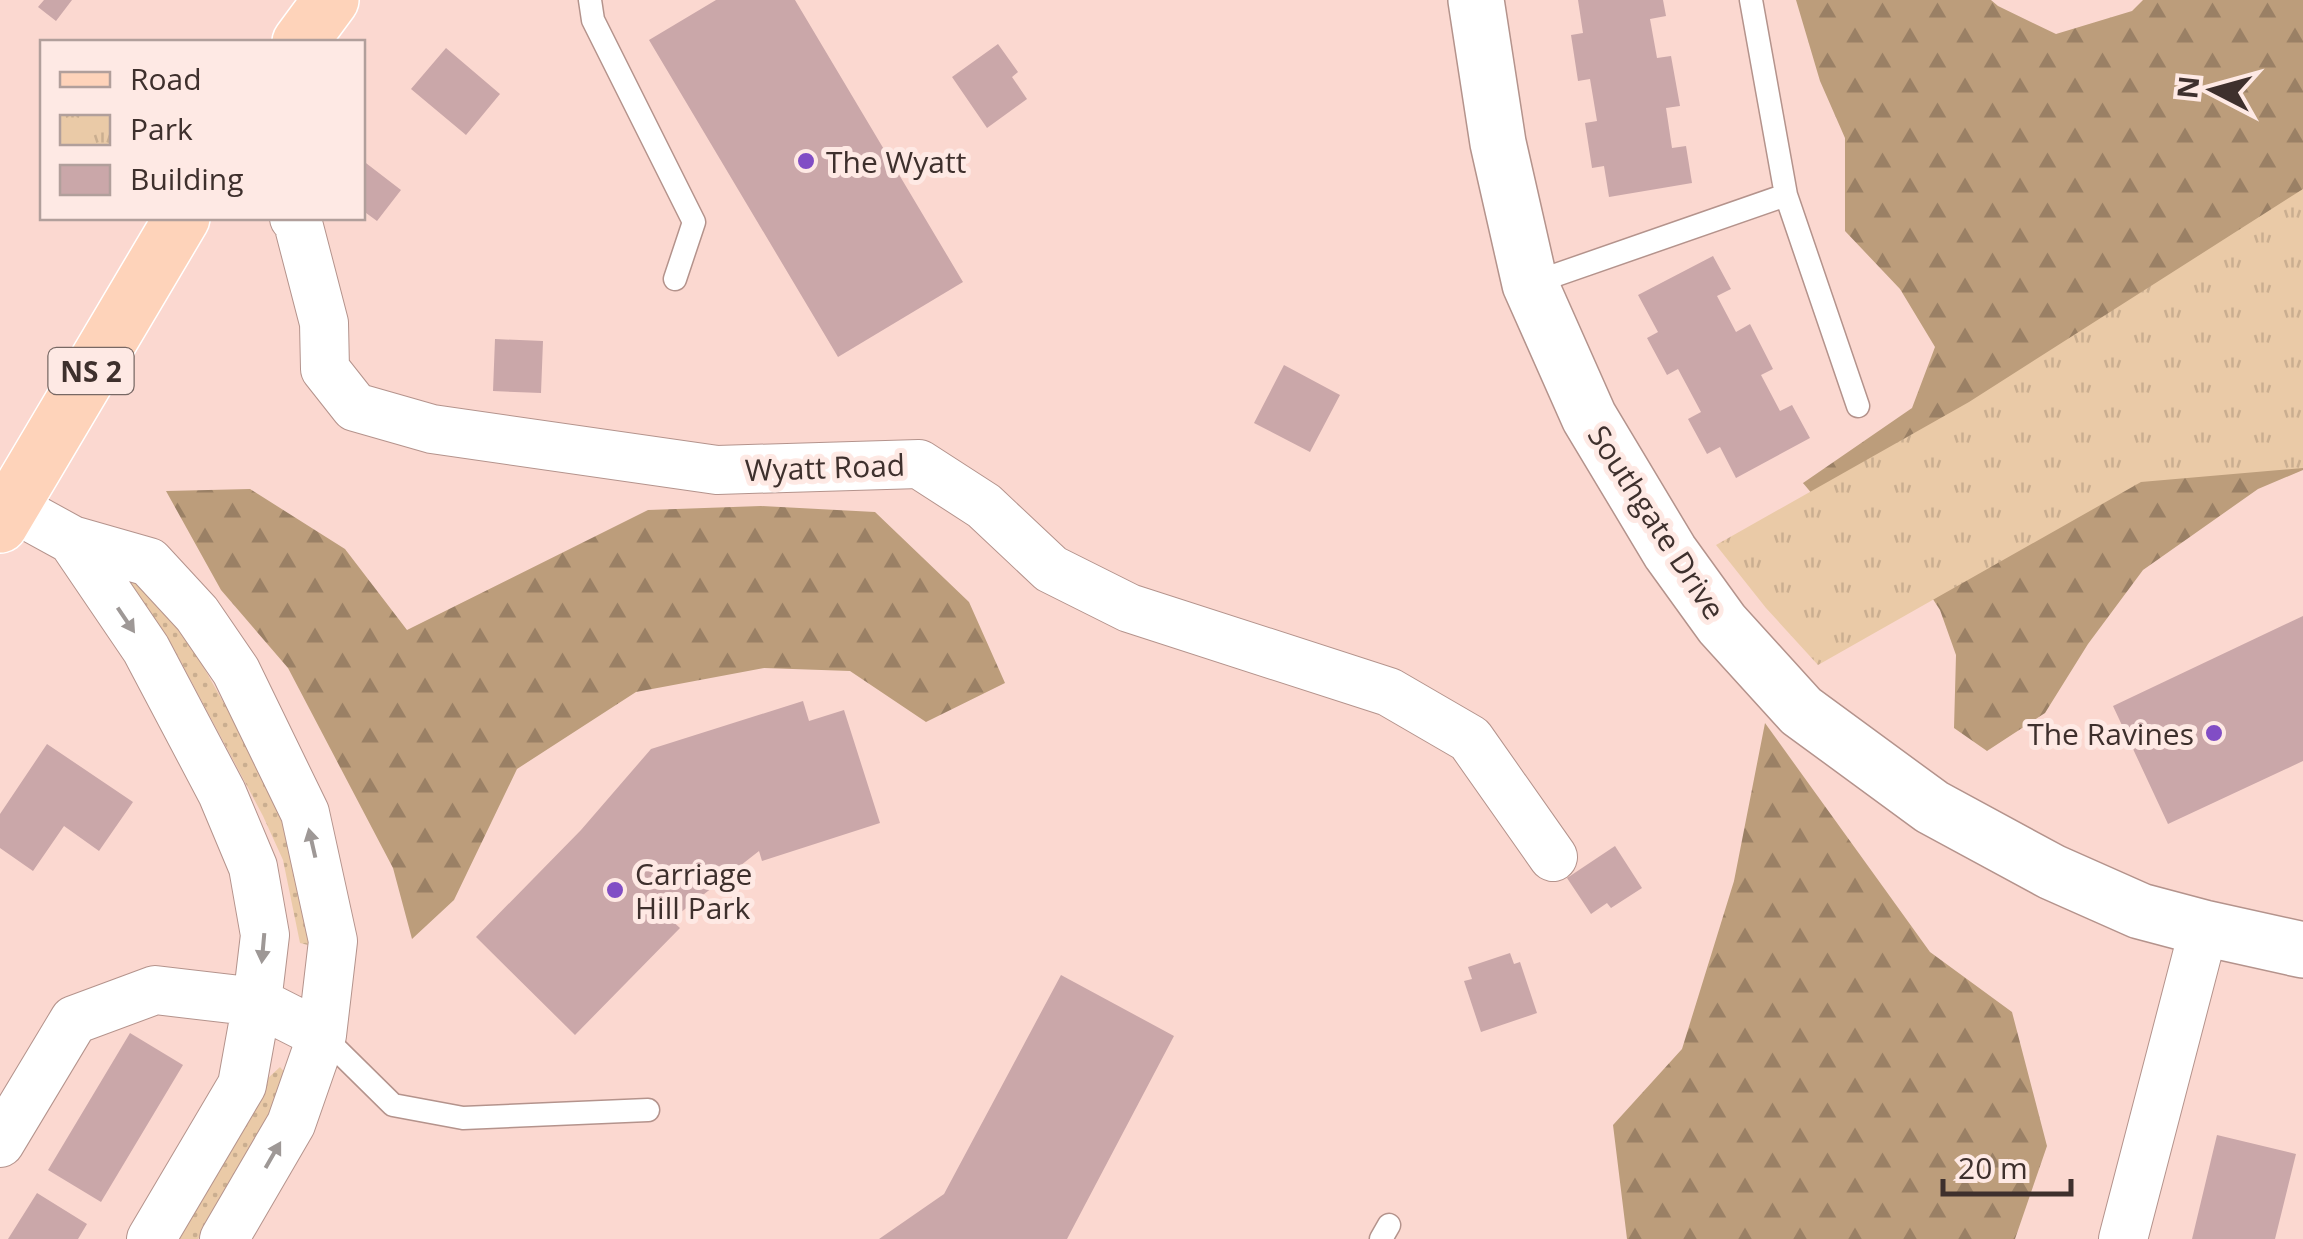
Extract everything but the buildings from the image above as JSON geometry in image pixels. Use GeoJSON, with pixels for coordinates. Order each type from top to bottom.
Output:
{"type":"FeatureCollection","features":[{"type":"Feature","properties":{"kind":"main road"},"geometry":{"type":"LineString","coordinates":[[301,40],[331,0]]}},
{"type":"Feature","properties":{"kind":"main road","name":"NS 2"},"geometry":{"type":"LineString","coordinates":[[5,515],[181,220]]}},
{"type":"Feature","properties":{"kind":"street","name":"Southgate Drive"},"geometry":{"type":"LineString","coordinates":[[1476,0],[1498,144],[1530,284],[1590,417],[1670,552],[1722,624],[1801,712],[1932,807],[2052,872],[2140,910],[2303,950]]}},
{"type":"Feature","properties":{"kind":"street","name":"Wyatt Road"},"geometry":{"type":"LineString","coordinates":[[296,220],[324,323],[324,370],[355,407],[432,430],[717,470],[919,464],[984,506],[1051,569],[1129,608],[1389,692],[1470,740],[1553,857]]}},
{"type":"Feature","properties":{"kind":"street"},"geometry":{"type":"LineString","coordinates":[[5,515],[149,562],[196,614],[236,671],[305,813],[333,941],[322,1035],[291,1124],[224,1239]]}},
{"type":"Feature","properties":{"kind":"street"},"geometry":{"type":"LineString","coordinates":[[72,540],[146,649],[222,794],[253,867],[265,935],[242,1084],[151,1239]]}},
{"type":"Feature","properties":{"kind":"street"},"geometry":{"type":"LineString","coordinates":[[2122,1239],[2204,928]]}},
{"type":"Feature","properties":{"kind":"street"},"geometry":{"type":"LineString","coordinates":[[0,1143],[74,1020],[155,990],[256,1002],[322,1035]]}},
{"type":"Feature","properties":{"kind":"lane"},"geometry":{"type":"LineString","coordinates":[[590,0],[594,20],[694,222],[676,279]]}},
{"type":"Feature","properties":{"kind":"lane"},"geometry":{"type":"LineString","coordinates":[[1751,0],[1786,194],[1858,406]]}},
{"type":"Feature","properties":{"kind":"lane"},"geometry":{"type":"LineString","coordinates":[[1530,284],[1786,194]]}},
{"type":"Feature","properties":{"kind":"lane"},"geometry":{"type":"LineString","coordinates":[[322,1035],[394,1105],[463,1118],[648,1110]]}},
{"type":"Feature","properties":{"kind":"green space"},"geometry":{"type":"Polygon","coordinates":[[[1796,0],[1991,0],[2056,34],[2132,11],[2143,0],[2303,0],[2303,470],[2258,489],[2143,570],[2088,644],[2045,713],[1987,751],[1954,728],[1956,655],[1940,610],[1899,547],[1839,526],[1803,483],[1912,408],[1935,347],[1900,289],[1845,231],[1845,138],[1820,81],[1796,0]]]}},
{"type":"Feature","properties":{"kind":"green space"},"geometry":{"type":"Polygon","coordinates":[[[2303,189],[2303,468],[2141,482],[1818,665],[1716,545],[1969,402],[2303,189]]]}},
{"type":"Feature","properties":{"kind":"green space"},"geometry":{"type":"Polygon","coordinates":[[[250,489],[345,549],[407,630],[648,510],[761,506],[875,512],[969,602],[1005,683],[926,722],[850,671],[764,668],[636,692],[517,769],[454,900],[412,939],[393,868],[288,668],[221,590],[166,491],[250,489]]]}},
{"type":"Feature","properties":{"kind":"green space"},"geometry":{"type":"Polygon","coordinates":[[[117,568],[147,586],[173,613],[278,799],[312,946],[300,943],[283,860],[263,816],[174,649],[117,568]]]}},
{"type":"Feature","properties":{"kind":"green space"},"geometry":{"type":"Polygon","coordinates":[[[1765,723],[1930,952],[2012,1012],[2047,1146],[2015,1239],[1627,1239],[1613,1125],[1682,1049],[1734,881],[1765,723]]]}},
{"type":"Feature","properties":{"kind":"green space"},"geometry":{"type":"Polygon","coordinates":[[[280,1067],[288,1076],[286,1088],[198,1239],[177,1239],[267,1079],[280,1067]]]}},
{"type":"Feature","properties":{"kind":"place","name":"The Wyatt"},"geometry":{"type":"Point","coordinates":[806,161]}},
{"type":"Feature","properties":{"kind":"place","name":"The Ravines"},"geometry":{"type":"Point","coordinates":[2214,733]}},
{"type":"Feature","properties":{"kind":"place","name":"Carriage Hill Park"},"geometry":{"type":"Point","coordinates":[615,890]}}]}
